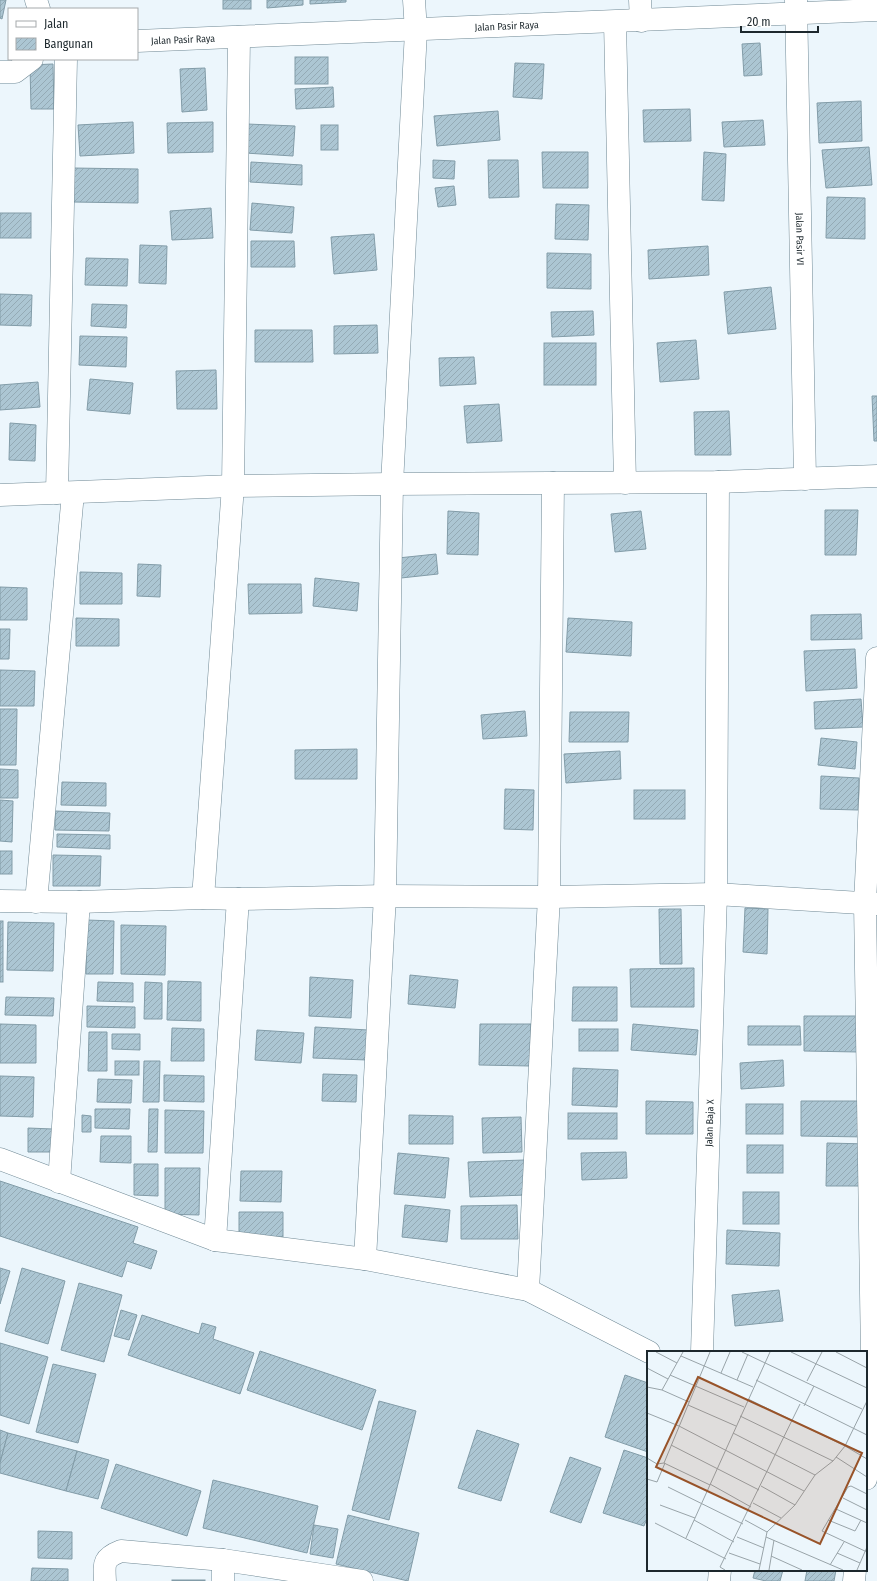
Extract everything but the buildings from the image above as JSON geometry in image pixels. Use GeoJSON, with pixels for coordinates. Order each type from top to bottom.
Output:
{"type":"FeatureCollection","features":[{"type":"Feature","properties":{"kind":"street"},"geometry":{"type":"LineString","coordinates":[[365,1259],[385,896],[392,484],[416,31],[414,0]]}},
{"type":"Feature","properties":{"kind":"street","name":"Jalan Pasir Raya"},"geometry":{"type":"LineString","coordinates":[[138,41],[615,22],[641,10],[796,7],[877,10]]}},
{"type":"Feature","properties":{"kind":"street","name":"Jalan Pasir VI"},"geometry":{"type":"LineString","coordinates":[[796,7],[805,479]]}},
{"type":"Feature","properties":{"kind":"street"},"geometry":{"type":"LineString","coordinates":[[615,22],[625,483]]}},
{"type":"Feature","properties":{"kind":"street"},"geometry":{"type":"LineString","coordinates":[[203,898],[233,486],[239,37]]}},
{"type":"Feature","properties":{"kind":"street"},"geometry":{"type":"LineString","coordinates":[[0,72],[15,72],[31,60]]}},
{"type":"Feature","properties":{"kind":"street"},"geometry":{"type":"LineString","coordinates":[[36,902],[65,493],[66,60]]}},
{"type":"Feature","properties":{"kind":"street"},"geometry":{"type":"LineString","coordinates":[[0,495],[233,486],[718,482],[877,476]]}},
{"type":"Feature","properties":{"kind":"street","name":"Jalan Baja X"},"geometry":{"type":"LineString","coordinates":[[702,1351],[716,894],[718,482]]}},
{"type":"Feature","properties":{"kind":"street"},"geometry":{"type":"LineString","coordinates":[[528,1290],[549,897],[553,483]]}},
{"type":"Feature","properties":{"kind":"street"},"geometry":{"type":"LineString","coordinates":[[867,1469],[872,1421],[871,904],[877,658]]}},
{"type":"Feature","properties":{"kind":"street"},"geometry":{"type":"LineString","coordinates":[[0,901],[79,902],[203,898],[238,899],[385,896],[549,897],[716,894],[871,904]]}},
{"type":"Feature","properties":{"kind":"street"},"geometry":{"type":"LineString","coordinates":[[215,1240],[238,899]]}},
{"type":"Feature","properties":{"kind":"street"},"geometry":{"type":"LineString","coordinates":[[59,1182],[79,902]]}},
{"type":"Feature","properties":{"kind":"street"},"geometry":{"type":"LineString","coordinates":[[0,1160],[215,1240],[365,1259],[528,1290],[647,1351]]}},
{"type":"Feature","properties":{"kind":"street"},"geometry":{"type":"LineString","coordinates":[[105,1581],[104,1566],[106,1560],[110,1555],[121,1551],[223,1570],[362,1581]]}},
{"type":"Feature","properties":{"kind":"street"},"geometry":{"type":"LineString","coordinates":[[719,1581],[720,1571]]}},
{"type":"Feature","properties":{"kind":"street"},"geometry":{"type":"LineString","coordinates":[[854,1581],[855,1571]]}}]}
